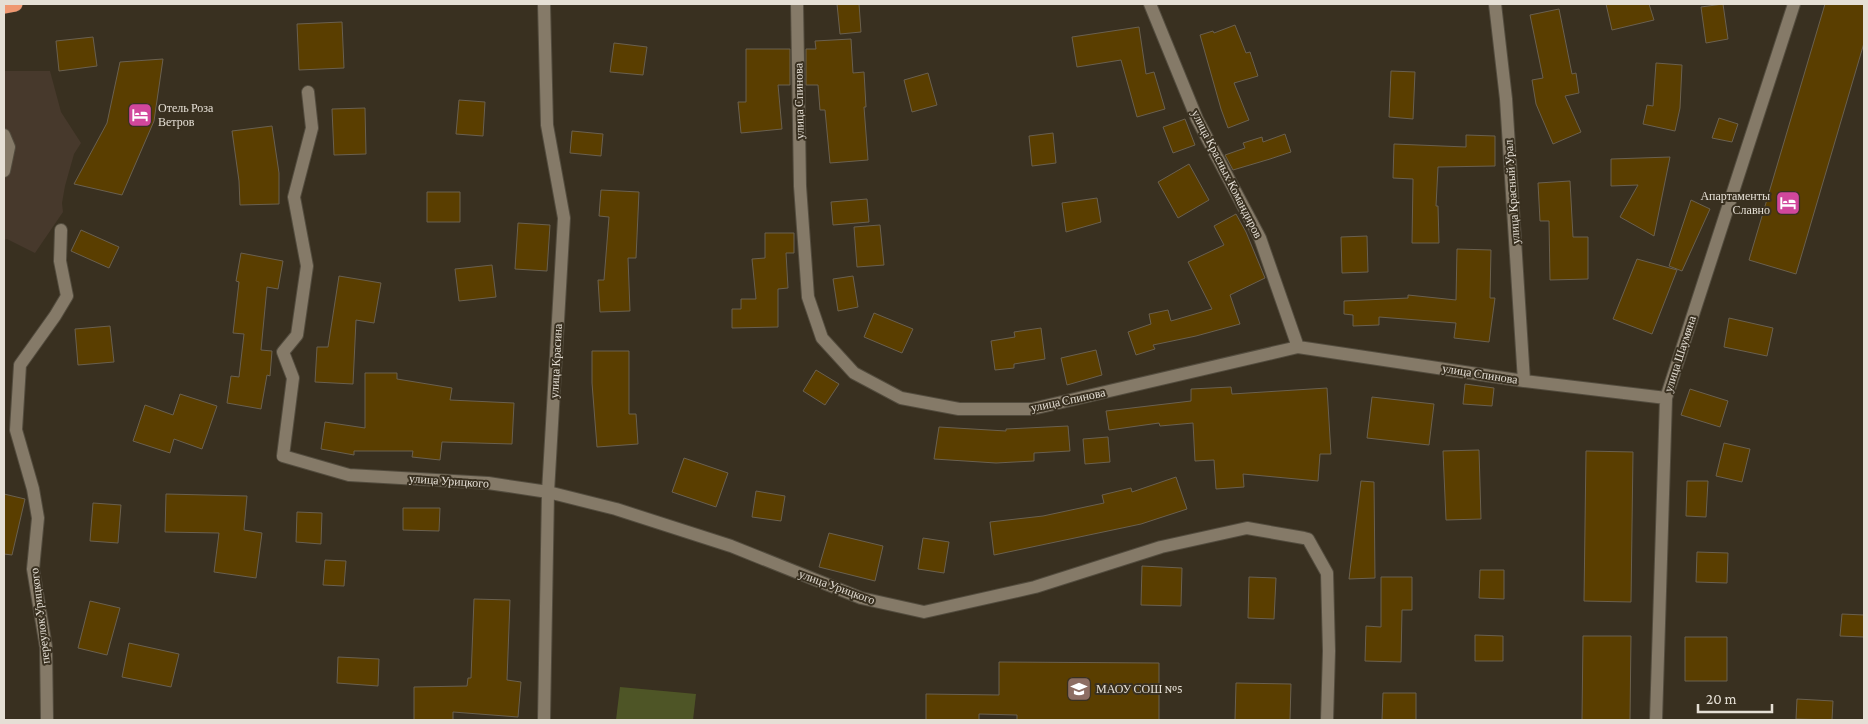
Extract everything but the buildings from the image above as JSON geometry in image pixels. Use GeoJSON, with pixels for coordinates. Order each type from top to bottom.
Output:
{"type":"FeatureCollection","features":[{"type":"Feature","properties":{"kind":"highway"},"geometry":{"type":"LineString","coordinates":[[4,6],[15,4]]}},
{"type":"Feature","properties":{"kind":"street","name":"улица Красина"},"geometry":{"type":"LineString","coordinates":[[544,4],[547,125],[564,218],[548,492],[544,720]]}},
{"type":"Feature","properties":{"kind":"street","name":"улица Спинова"},"geometry":{"type":"LineString","coordinates":[[797,4],[800,186],[808,297],[822,338],[854,373],[901,398],[959,410],[1032,409],[1298,347],[1524,381],[1666,398]]}},
{"type":"Feature","properties":{"kind":"street","name":"улица Красных Командиров"},"geometry":{"type":"LineString","coordinates":[[1150,4],[1197,119],[1260,238],[1298,347]]}},
{"type":"Feature","properties":{"kind":"street","name":"улица Красный Урал"},"geometry":{"type":"LineString","coordinates":[[1495,4],[1506,99],[1524,381]]}},
{"type":"Feature","properties":{"kind":"street","name":"улица Шаумяна"},"geometry":{"type":"LineString","coordinates":[[1656,720],[1666,398],[1794,4]]}},
{"type":"Feature","properties":{"kind":"street","name":"улица Урицкого"},"geometry":{"type":"LineString","coordinates":[[308,92],[312,128],[294,197],[307,266],[297,334],[283,352],[293,378],[283,456],[349,475],[488,484],[548,492],[616,509],[731,546],[861,598],[924,612],[1035,587],[1161,547],[1247,528],[1308,539],[1327,573],[1329,651],[1327,720]]}},
{"type":"Feature","properties":{"kind":"street"},"geometry":{"type":"LineString","coordinates":[[4,135],[9,147],[4,171]]}},
{"type":"Feature","properties":{"kind":"street","name":"переулок Урицкого"},"geometry":{"type":"LineString","coordinates":[[47,720],[46,646],[33,569],[38,518],[33,489],[16,430],[20,365],[67,296],[60,261],[61,230]]}},
{"type":"Feature","properties":{"kind":"shaded area"},"geometry":{"type":"Polygon","coordinates":[[[4,71],[50,71],[61,112],[81,143],[74,154],[65,186],[62,203],[63,212],[35,253],[7,239],[4,240],[4,71]]]}},
{"type":"Feature","properties":{"kind":"green space"},"geometry":{"type":"Polygon","coordinates":[[[620,687],[696,694],[693,720],[616,720],[620,687]]]}},
{"type":"Feature","properties":{"kind":"place","name":"Отель Роза Ветров"},"geometry":{"type":"Point","coordinates":[140,115]}},
{"type":"Feature","properties":{"kind":"place","name":"Апартаменты Славно"},"geometry":{"type":"Point","coordinates":[1788,203]}},
{"type":"Feature","properties":{"kind":"place","name":"МАОУ СОШ №5"},"geometry":{"type":"Point","coordinates":[1079,689]}}]}
